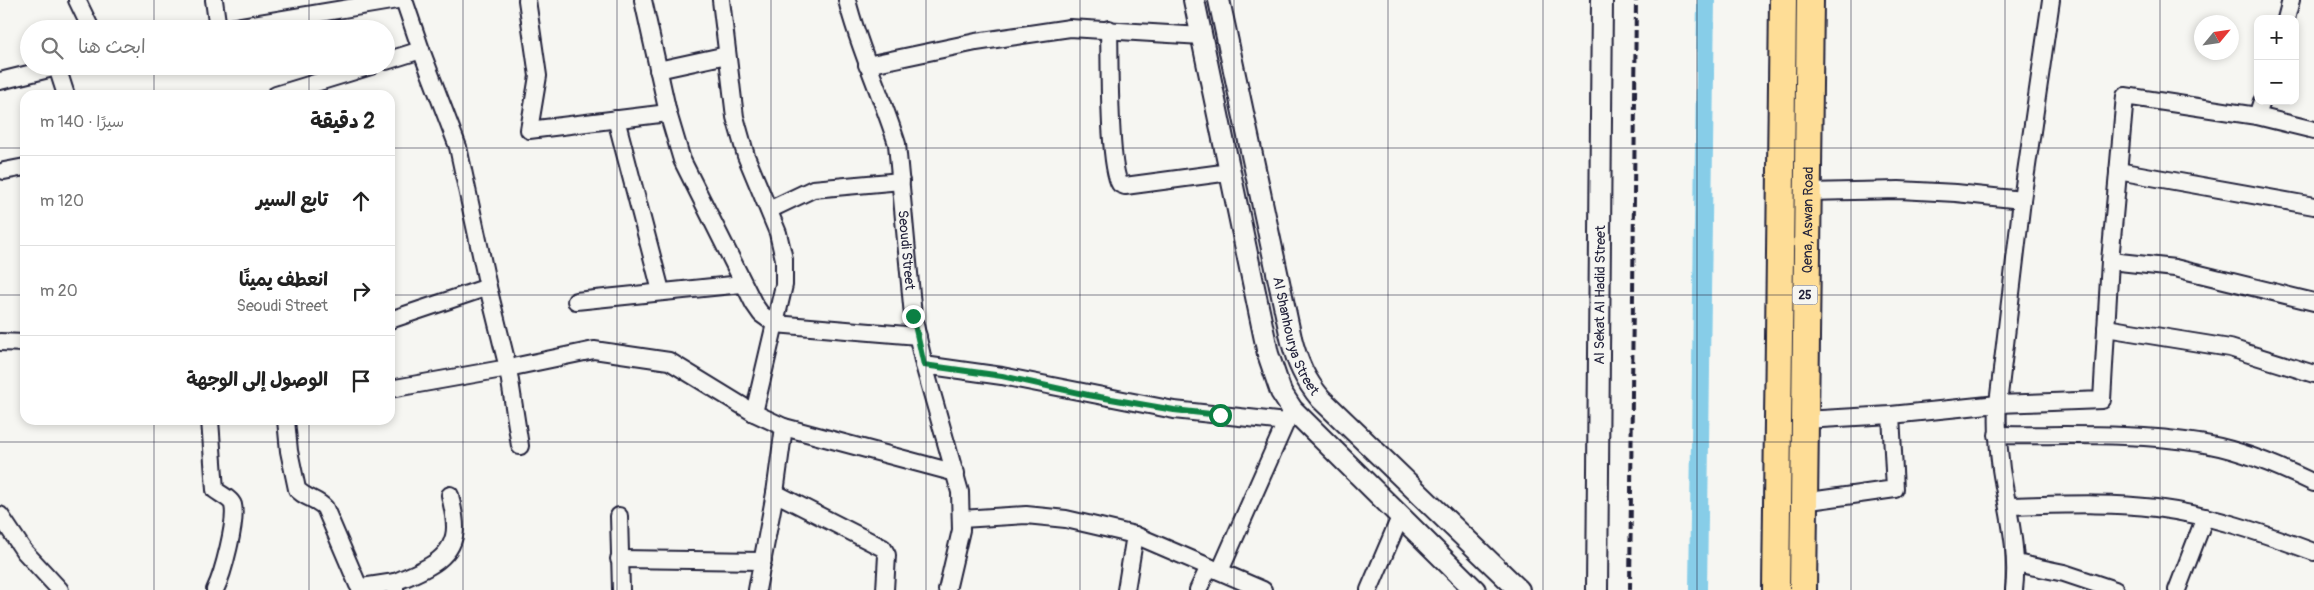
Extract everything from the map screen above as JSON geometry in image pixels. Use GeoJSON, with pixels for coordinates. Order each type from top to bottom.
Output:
{"type":"FeatureCollection","features":[{"type":"Feature","properties":{"kind":"highway","name":"Qena, Aswan Road"},"geometry":{"type":"LineString","coordinates":[[1776,590],[1783,0]]}},
{"type":"Feature","properties":{"kind":"highway","name":"Qena, Aswan Road"},"geometry":{"type":"LineString","coordinates":[[1803,590],[1810,0]]}},
{"type":"Feature","properties":{"kind":"street"},"geometry":{"type":"LineString","coordinates":[[78,0],[87,20]]}},
{"type":"Feature","properties":{"kind":"street"},"geometry":{"type":"LineString","coordinates":[[214,0],[217,20]]}},
{"type":"Feature","properties":{"kind":"street"},"geometry":{"type":"LineString","coordinates":[[270,20],[360,3],[397,0]]}},
{"type":"Feature","properties":{"kind":"street"},"geometry":{"type":"LineString","coordinates":[[404,0],[458,148],[488,287],[508,368],[520,446]]}},
{"type":"Feature","properties":{"kind":"street"},"geometry":{"type":"LineString","coordinates":[[527,0],[538,76],[529,130],[668,113]]}},
{"type":"Feature","properties":{"kind":"street"},"geometry":{"type":"LineString","coordinates":[[643,0],[668,113],[682,160],[742,284],[761,314],[774,324],[918,336]]}},
{"type":"Feature","properties":{"kind":"street"},"geometry":{"type":"LineString","coordinates":[[721,0],[735,118],[746,156],[778,233],[784,259],[784,285],[754,413]]}},
{"type":"Feature","properties":{"kind":"street","name":"Seoudi Street"},"geometry":{"type":"LineString","coordinates":[[847,0],[867,65],[890,120],[897,144],[902,181],[908,275],[918,336],[924,365],[960,492],[961,519],[959,540],[946,590]]}},
{"type":"Feature","properties":{"kind":"street","name":"Al Shanhourya Street"},"geometry":{"type":"LineString","coordinates":[[1194,0],[1270,360],[1289,416],[1401,515],[1472,589]]}},
{"type":"Feature","properties":{"kind":"street","name":"Al Shanhourya Street"},"geometry":{"type":"LineString","coordinates":[[1219,0],[1296,360],[1306,381],[1320,399],[1519,590]]}},
{"type":"Feature","properties":{"kind":"street","name":"Al Sekat Al Hadid Street"},"geometry":{"type":"LineString","coordinates":[[1597,590],[1602,0]]}},
{"type":"Feature","properties":{"kind":"street"},"geometry":{"type":"LineString","coordinates":[[2014,590],[2016,563],[1997,435],[1998,404],[2022,200],[2052,0]]}},
{"type":"Feature","properties":{"kind":"street"},"geometry":{"type":"LineString","coordinates":[[2287,15],[2291,0]]}},
{"type":"Feature","properties":{"kind":"street"},"geometry":{"type":"LineString","coordinates":[[867,65],[1034,31],[1070,28],[1109,29],[1202,36]]}},
{"type":"Feature","properties":{"kind":"street"},"geometry":{"type":"LineString","coordinates":[[1109,29],[1112,136],[1116,176],[1120,184],[1125,186],[1230,172]]}},
{"type":"Feature","properties":{"kind":"street"},"geometry":{"type":"LineString","coordinates":[[395,58],[421,50]]}},
{"type":"Feature","properties":{"kind":"street"},"geometry":{"type":"LineString","coordinates":[[658,70],[727,55]]}},
{"type":"Feature","properties":{"kind":"street"},"geometry":{"type":"LineString","coordinates":[[0,81],[25,75]]}},
{"type":"Feature","properties":{"kind":"street"},"geometry":{"type":"LineString","coordinates":[[61,75],[65,90]]}},
{"type":"Feature","properties":{"kind":"street"},"geometry":{"type":"LineString","coordinates":[[312,90],[349,75]]}},
{"type":"Feature","properties":{"kind":"street"},"geometry":{"type":"LineString","coordinates":[[1804,420],[1891,415],[1998,404],[2102,400],[2110,261],[2125,96],[2260,109],[2314,130]]}},
{"type":"Feature","properties":{"kind":"street"},"geometry":{"type":"LineString","coordinates":[[616,119],[661,291]]}},
{"type":"Feature","properties":{"kind":"street"},"geometry":{"type":"LineString","coordinates":[[4,171],[20,168]]}},
{"type":"Feature","properties":{"kind":"street"},"geometry":{"type":"LineString","coordinates":[[2118,172],[2314,206]]}},
{"type":"Feature","properties":{"kind":"street"},"geometry":{"type":"LineString","coordinates":[[768,210],[813,189],[902,181]]}},
{"type":"Feature","properties":{"kind":"street"},"geometry":{"type":"LineString","coordinates":[[1807,192],[1899,190],[1956,193],[2022,200]]}},
{"type":"Feature","properties":{"kind":"street"},"geometry":{"type":"LineString","coordinates":[[2110,261],[2175,268],[2314,302]]}},
{"type":"Feature","properties":{"kind":"street"},"geometry":{"type":"LineString","coordinates":[[576,301],[742,284]]}},
{"type":"Feature","properties":{"kind":"street"},"geometry":{"type":"LineString","coordinates":[[395,318],[488,287]]}},
{"type":"Feature","properties":{"kind":"street"},"geometry":{"type":"LineString","coordinates":[[2106,328],[2230,348],[2314,374]]}},
{"type":"Feature","properties":{"kind":"street"},"geometry":{"type":"LineString","coordinates":[[0,342],[20,342]]}},
{"type":"Feature","properties":{"kind":"street"},"geometry":{"type":"LineString","coordinates":[[395,388],[508,368],[594,350],[669,361],[754,413],[784,427],[956,473]]}},
{"type":"Feature","properties":{"kind":"street"},"geometry":{"type":"LineString","coordinates":[[924,365],[1002,376],[1088,395],[1174,410],[1289,416],[1215,569],[1198,590]]}},
{"type":"Feature","properties":{"kind":"street"},"geometry":{"type":"LineString","coordinates":[[1803,502],[1895,489],[1891,415]]}},
{"type":"Feature","properties":{"kind":"street"},"geometry":{"type":"LineString","coordinates":[[210,425],[215,490],[230,501],[233,508],[230,535],[221,578],[215,590]]}},
{"type":"Feature","properties":{"kind":"street"},"geometry":{"type":"LineString","coordinates":[[286,425],[289,451],[297,489],[299,493],[321,503],[325,508],[358,585],[362,587],[395,586],[428,568],[448,550],[454,540],[455,526],[450,495]]}},
{"type":"Feature","properties":{"kind":"street"},"geometry":{"type":"LineString","coordinates":[[756,590],[775,494],[784,427]]}},
{"type":"Feature","properties":{"kind":"street"},"geometry":{"type":"LineString","coordinates":[[1997,435],[2151,437],[2201,443],[2263,461],[2314,484]]}},
{"type":"Feature","properties":{"kind":"street"},"geometry":{"type":"LineString","coordinates":[[775,494],[883,548],[887,555],[885,590]]}},
{"type":"Feature","properties":{"kind":"street"},"geometry":{"type":"LineString","coordinates":[[2008,506],[2104,504],[2157,508],[2205,517],[2314,552]]}},
{"type":"Feature","properties":{"kind":"street"},"geometry":{"type":"LineString","coordinates":[[0,515],[24,551],[60,590]]}},
{"type":"Feature","properties":{"kind":"street"},"geometry":{"type":"LineString","coordinates":[[1369,590],[1401,515]]}},
{"type":"Feature","properties":{"kind":"street"},"geometry":{"type":"LineString","coordinates":[[619,516],[621,590]]}},
{"type":"Feature","properties":{"kind":"street"},"geometry":{"type":"LineString","coordinates":[[961,519],[1036,516],[1066,519],[1135,535],[1264,590]]}},
{"type":"Feature","properties":{"kind":"street"},"geometry":{"type":"LineString","coordinates":[[2177,590],[2205,517]]}},
{"type":"Feature","properties":{"kind":"street"},"geometry":{"type":"LineString","coordinates":[[1126,590],[1135,535]]}},
{"type":"Feature","properties":{"kind":"street"},"geometry":{"type":"LineString","coordinates":[[619,559],[763,561]]}},
{"type":"Feature","properties":{"kind":"street"},"geometry":{"type":"LineString","coordinates":[[2016,563],[2064,573],[2109,589]]}},
{"type":"Feature","properties":{"kind":"waterway"},"geometry":{"type":"LineString","coordinates":[[1698,590],[1706,0]]}},
{"type":"Feature","properties":{"kind":"railway"},"geometry":{"type":"LineString","coordinates":[[1630,590],[1636,0]]}},
{"type":"Feature","properties":{"kind":"route"},"geometry":{"type":"LineString","coordinates":[[913,316],[924,365],[1002,376],[1088,395],[1174,410],[1220,415]]}}]}
